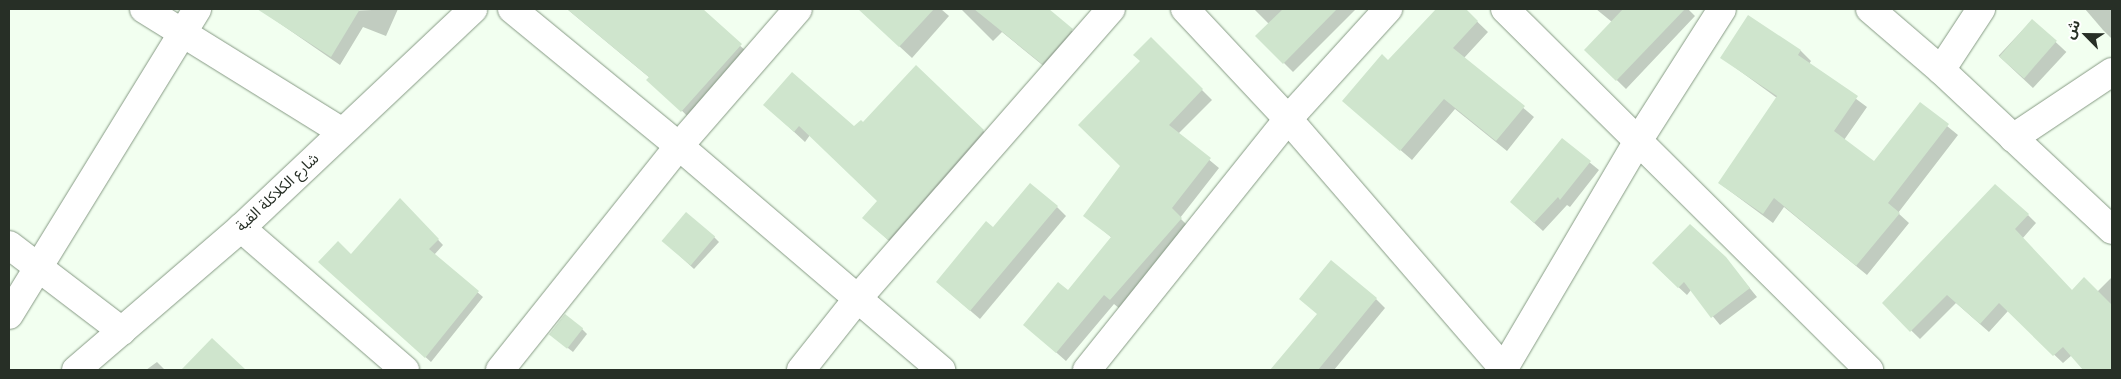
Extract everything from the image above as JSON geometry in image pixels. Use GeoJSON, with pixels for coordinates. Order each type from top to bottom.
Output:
{"type":"FeatureCollection","features":[{"type":"Feature","properties":{"kind":"street"},"geometry":{"type":"LineString","coordinates":[[144,9],[342,132]]}},
{"type":"Feature","properties":{"kind":"street"},"geometry":{"type":"LineString","coordinates":[[9,315],[197,9]]}},
{"type":"Feature","properties":{"kind":"street","name":"شارع الكلاكلة القبة"},"geometry":{"type":"LineString","coordinates":[[76,370],[241,228],[473,9]]}},
{"type":"Feature","properties":{"kind":"street"},"geometry":{"type":"LineString","coordinates":[[512,9],[679,146],[941,370]]}},
{"type":"Feature","properties":{"kind":"street"},"geometry":{"type":"LineString","coordinates":[[500,370],[679,146],[798,9]]}},
{"type":"Feature","properties":{"kind":"street"},"geometry":{"type":"LineString","coordinates":[[801,370],[858,298],[1111,9]]}},
{"type":"Feature","properties":{"kind":"street"},"geometry":{"type":"LineString","coordinates":[[1185,9],[1288,119],[1504,370],[1638,141],[1722,9]]}},
{"type":"Feature","properties":{"kind":"street"},"geometry":{"type":"LineString","coordinates":[[1087,370],[1288,119],[1388,9]]}},
{"type":"Feature","properties":{"kind":"street"},"geometry":{"type":"LineString","coordinates":[[1505,9],[1869,370]]}},
{"type":"Feature","properties":{"kind":"street"},"geometry":{"type":"LineString","coordinates":[[1870,9],[1941,70],[2112,230]]}},
{"type":"Feature","properties":{"kind":"street"},"geometry":{"type":"LineString","coordinates":[[1941,70],[1981,9]]}},
{"type":"Feature","properties":{"kind":"street"},"geometry":{"type":"LineString","coordinates":[[2013,138],[2112,72]]}},
{"type":"Feature","properties":{"kind":"street"},"geometry":{"type":"LineString","coordinates":[[241,228],[405,370]]}},
{"type":"Feature","properties":{"kind":"street"},"geometry":{"type":"LineString","coordinates":[[9,245],[122,331]]}},
{"type":"Feature","properties":{"kind":"building"},"geometry":{"type":"Polygon","coordinates":[[[257,9],[360,9],[331,57],[257,9]]]}},
{"type":"Feature","properties":{"kind":"building"},"geometry":{"type":"Polygon","coordinates":[[[567,9],[703,9],[742,44],[681,112],[646,80],[649,77],[567,9]]]}},
{"type":"Feature","properties":{"kind":"building"},"geometry":{"type":"Polygon","coordinates":[[[858,9],[934,9],[899,47],[858,9]]]}},
{"type":"Feature","properties":{"kind":"building"},"geometry":{"type":"Polygon","coordinates":[[[974,9],[1049,9],[1073,29],[1042,64],[974,9]]]}},
{"type":"Feature","properties":{"kind":"building"},"geometry":{"type":"Polygon","coordinates":[[[1283,9],[1337,9],[1283,64],[1255,36],[1283,9]]]}},
{"type":"Feature","properties":{"kind":"building"},"geometry":{"type":"Polygon","coordinates":[[[1436,9],[1466,9],[1478,21],[1453,48],[1525,106],[1496,141],[1444,99],[1400,151],[1342,101],[1382,54],[1388,60],[1436,9]]]}},
{"type":"Feature","properties":{"kind":"building"},"geometry":{"type":"Polygon","coordinates":[[[1623,9],[1685,9],[1616,81],[1584,50],[1623,9]]]}},
{"type":"Feature","properties":{"kind":"building"},"geometry":{"type":"Polygon","coordinates":[[[1748,15],[1801,50],[1798,55],[1858,96],[1834,131],[1874,161],[1920,102],[1949,124],[1888,203],[1900,213],[1856,266],[1774,198],[1763,214],[1718,183],[1777,96],[1720,58],[1748,15]]]}},
{"type":"Feature","properties":{"kind":"building"},"geometry":{"type":"Polygon","coordinates":[[[2032,19],[2057,41],[2024,78],[1999,57],[2032,19]]]}},
{"type":"Feature","properties":{"kind":"building"},"geometry":{"type":"Polygon","coordinates":[[[1151,37],[1203,89],[1169,125],[1211,158],[1172,208],[1182,218],[1110,300],[1104,295],[1056,353],[1023,325],[1058,282],[1068,290],[1111,237],[1083,216],[1120,166],[1078,125],[1140,61],[1133,55],[1151,37]]]}},
{"type":"Feature","properties":{"kind":"building"},"geometry":{"type":"Polygon","coordinates":[[[916,65],[984,130],[888,240],[862,218],[877,201],[799,126],[794,132],[763,105],[792,72],[854,126],[861,120],[863,122],[916,65]]]}},
{"type":"Feature","properties":{"kind":"building"},"geometry":{"type":"Polygon","coordinates":[[[1562,138],[1591,161],[1560,200],[1558,197],[1534,223],[1510,202],[1562,138]]]}},
{"type":"Feature","properties":{"kind":"building"},"geometry":{"type":"Polygon","coordinates":[[[1030,183],[1058,206],[970,311],[936,282],[986,221],[993,227],[1030,183]]]}},
{"type":"Feature","properties":{"kind":"building"},"geometry":{"type":"Polygon","coordinates":[[[1995,184],[2029,214],[2015,229],[2072,290],[2084,277],[2112,305],[2112,370],[2083,370],[2063,347],[2053,356],[1999,303],[1980,324],[1947,295],[1910,332],[1882,303],[1995,184]]]}},
{"type":"Feature","properties":{"kind":"building"},"geometry":{"type":"Polygon","coordinates":[[[400,198],[439,239],[429,249],[479,291],[425,358],[318,262],[338,241],[351,254],[400,198]]]}},
{"type":"Feature","properties":{"kind":"building"},"geometry":{"type":"Polygon","coordinates":[[[686,212],[715,236],[691,266],[662,241],[686,212]]]}},
{"type":"Feature","properties":{"kind":"building"},"geometry":{"type":"Polygon","coordinates":[[[1690,224],[1726,257],[1750,288],[1711,318],[1684,282],[1678,288],[1652,263],[1690,224]]]}},
{"type":"Feature","properties":{"kind":"building"},"geometry":{"type":"Polygon","coordinates":[[[1331,260],[1377,298],[1318,370],[1270,370],[1317,314],[1299,299],[1331,260]]]}},
{"type":"Feature","properties":{"kind":"building"},"geometry":{"type":"Polygon","coordinates":[[[565,314],[583,328],[567,349],[549,334],[565,314]]]}},
{"type":"Feature","properties":{"kind":"building"},"geometry":{"type":"Polygon","coordinates":[[[212,338],[246,370],[181,370],[212,338]]]}}]}
